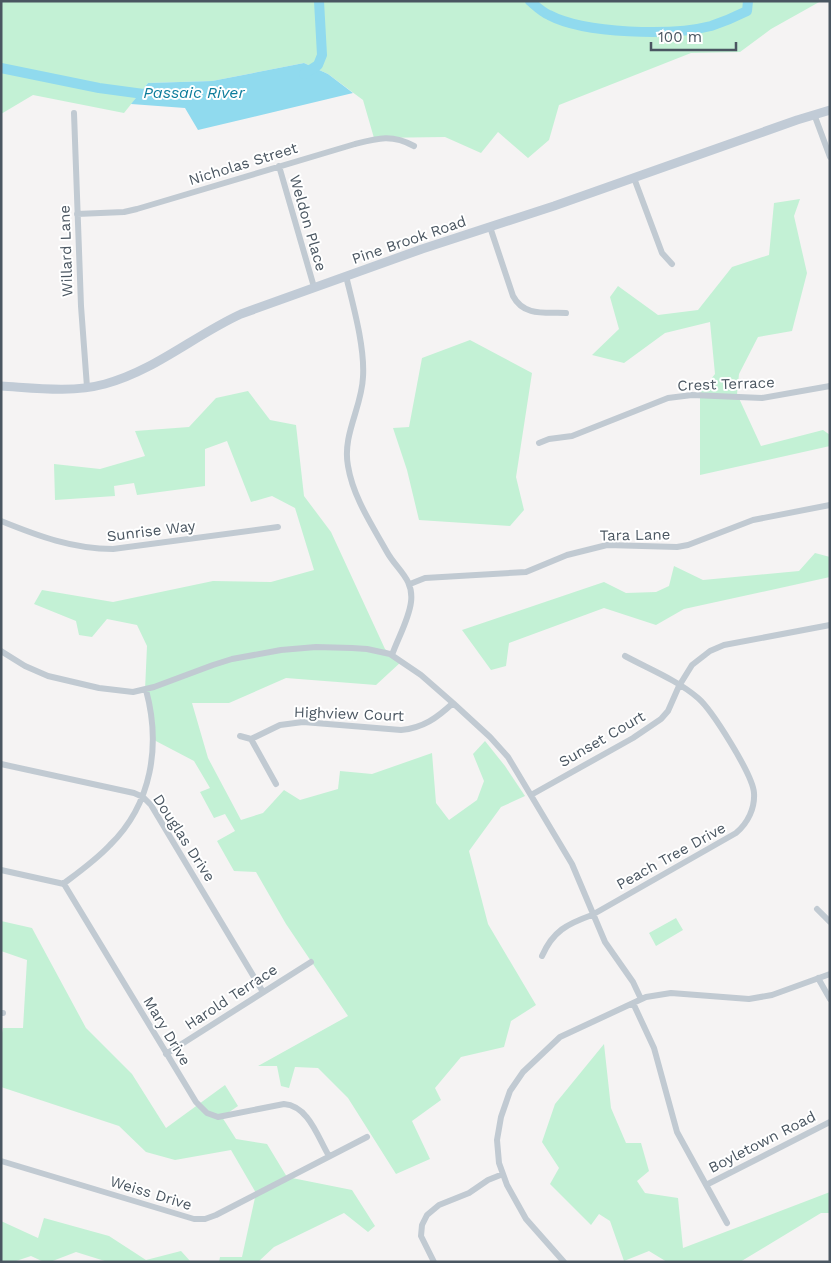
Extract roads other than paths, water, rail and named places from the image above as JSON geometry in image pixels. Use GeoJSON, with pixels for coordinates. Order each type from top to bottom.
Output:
{"type":"FeatureCollection","features":[{"type":"Feature","properties":{"kind":"street","name":"Pine Brook Road"},"geometry":{"type":"LineString","coordinates":[[1,386],[87,387],[129,376],[244,312],[830,110]]}},
{"type":"Feature","properties":{"kind":"street","name":"Willard Lane"},"geometry":{"type":"LineString","coordinates":[[74,113],[81,306],[87,387]]}},
{"type":"Feature","properties":{"kind":"street"},"geometry":{"type":"LineString","coordinates":[[814,114],[830,157]]}},
{"type":"Feature","properties":{"kind":"street","name":"Nicholas Street"},"geometry":{"type":"LineString","coordinates":[[77,214],[124,212],[136,209],[380,138],[403,140],[414,146]]}},
{"type":"Feature","properties":{"kind":"street","name":"Weldon Place"},"geometry":{"type":"LineString","coordinates":[[279,166],[314,287]]}},
{"type":"Feature","properties":{"kind":"street"},"geometry":{"type":"LineString","coordinates":[[634,178],[662,253],[672,264]]}},
{"type":"Feature","properties":{"kind":"street"},"geometry":{"type":"LineString","coordinates":[[490,227],[517,303],[526,310],[534,312],[566,313]]}},
{"type":"Feature","properties":{"kind":"street"},"geometry":{"type":"LineString","coordinates":[[346,276],[364,367],[360,395],[347,444],[348,467],[359,500],[388,555],[404,573],[410,584],[412,595],[410,610],[392,655]]}},
{"type":"Feature","properties":{"kind":"street","name":"Crest Terrace"},"geometry":{"type":"LineString","coordinates":[[539,443],[572,436],[668,398],[692,395],[762,398],[830,386]]}},
{"type":"Feature","properties":{"kind":"street","name":"Tara Lane"},"geometry":{"type":"LineString","coordinates":[[410,584],[425,578],[526,572],[567,555],[607,545],[677,546],[688,544],[753,520],[830,505]]}},
{"type":"Feature","properties":{"kind":"street","name":"Sunrise Way"},"geometry":{"type":"LineString","coordinates":[[1,522],[52,541],[101,549],[278,528]]}},
{"type":"Feature","properties":{"kind":"street","name":"Sunset Court"},"geometry":{"type":"LineString","coordinates":[[531,795],[633,738],[661,719],[668,711],[679,686],[697,660],[717,647],[829,627]]}},
{"type":"Feature","properties":{"kind":"street"},"geometry":{"type":"LineString","coordinates":[[1,651],[25,666],[48,676],[99,688],[132,692],[146,690],[213,665],[254,654],[282,650],[316,647],[352,648],[373,650],[392,655],[421,675],[498,745],[514,765],[572,864],[605,942],[633,982],[641,999]]}},
{"type":"Feature","properties":{"kind":"street","name":"Peach Tree Drive"},"geometry":{"type":"LineString","coordinates":[[542,956],[548,943],[554,936],[569,925],[592,915],[736,833],[744,825],[752,811],[754,791],[750,777],[715,718],[699,699],[625,656]]}},
{"type":"Feature","properties":{"kind":"street"},"geometry":{"type":"LineString","coordinates":[[1,870],[63,884],[112,844],[138,809],[143,797],[151,762],[153,744],[152,714],[146,690]]}},
{"type":"Feature","properties":{"kind":"street","name":"Highview Court"},"geometry":{"type":"LineString","coordinates":[[251,739],[280,725],[303,722],[408,730],[434,720],[452,703]]}},
{"type":"Feature","properties":{"kind":"street"},"geometry":{"type":"LineString","coordinates":[[240,736],[251,739],[276,784]]}},
{"type":"Feature","properties":{"kind":"street","name":"Douglas Drive"},"geometry":{"type":"LineString","coordinates":[[1,764],[134,793],[143,797],[151,805],[263,992]]}},
{"type":"Feature","properties":{"kind":"street","name":"Mary Drive"},"geometry":{"type":"LineString","coordinates":[[63,884],[196,1102],[207,1113],[218,1117],[284,1104],[291,1106],[304,1114],[329,1156]]}},
{"type":"Feature","properties":{"kind":"street"},"geometry":{"type":"LineString","coordinates":[[817,909],[830,922]]}},
{"type":"Feature","properties":{"kind":"street","name":"Harold Terrace"},"geometry":{"type":"LineString","coordinates":[[166,1054],[310,962]]}},
{"type":"Feature","properties":{"kind":"street"},"geometry":{"type":"LineString","coordinates":[[564,1262],[526,1219],[502,1174],[498,1151],[498,1128],[507,1098],[522,1072],[560,1037],[641,999],[656,994],[671,993],[749,999],[772,995],[830,974]]}},
{"type":"Feature","properties":{"kind":"street"},"geometry":{"type":"LineString","coordinates":[[818,978],[830,1000]]}},
{"type":"Feature","properties":{"kind":"street"},"geometry":{"type":"LineString","coordinates":[[634,1003],[654,1048],[677,1132],[727,1223]]}},
{"type":"Feature","properties":{"kind":"street","name":"Boyletown Road"},"geometry":{"type":"LineString","coordinates":[[706,1184],[830,1122]]}},
{"type":"Feature","properties":{"kind":"street","name":"Weiss Drive"},"geometry":{"type":"LineString","coordinates":[[1,1161],[198,1220],[216,1215],[367,1137]]}},
{"type":"Feature","properties":{"kind":"street"},"geometry":{"type":"LineString","coordinates":[[434,1262],[421,1236],[422,1225],[427,1215],[439,1205],[469,1193],[488,1180],[502,1174]]}},
{"type":"Feature","properties":{"kind":"water"},"geometry":{"type":"Polygon","coordinates":[[[304,63],[328,74],[353,93],[198,130],[185,108],[131,104],[148,83],[212,81],[304,63]]]}},
{"type":"Feature","properties":{"kind":"waterway","name":"Passaic River"},"geometry":{"type":"LineString","coordinates":[[304,74],[318,65],[322,55],[319,1]]}},
{"type":"Feature","properties":{"kind":"waterway","name":"Passaic River"},"geometry":{"type":"LineString","coordinates":[[530,1],[546,14],[584,26],[652,32],[711,26],[747,11],[748,1]]}},
{"type":"Feature","properties":{"kind":"waterway","name":"Passaic River"},"geometry":{"type":"LineString","coordinates":[[1,68],[99,88],[151,95]]}}]}
